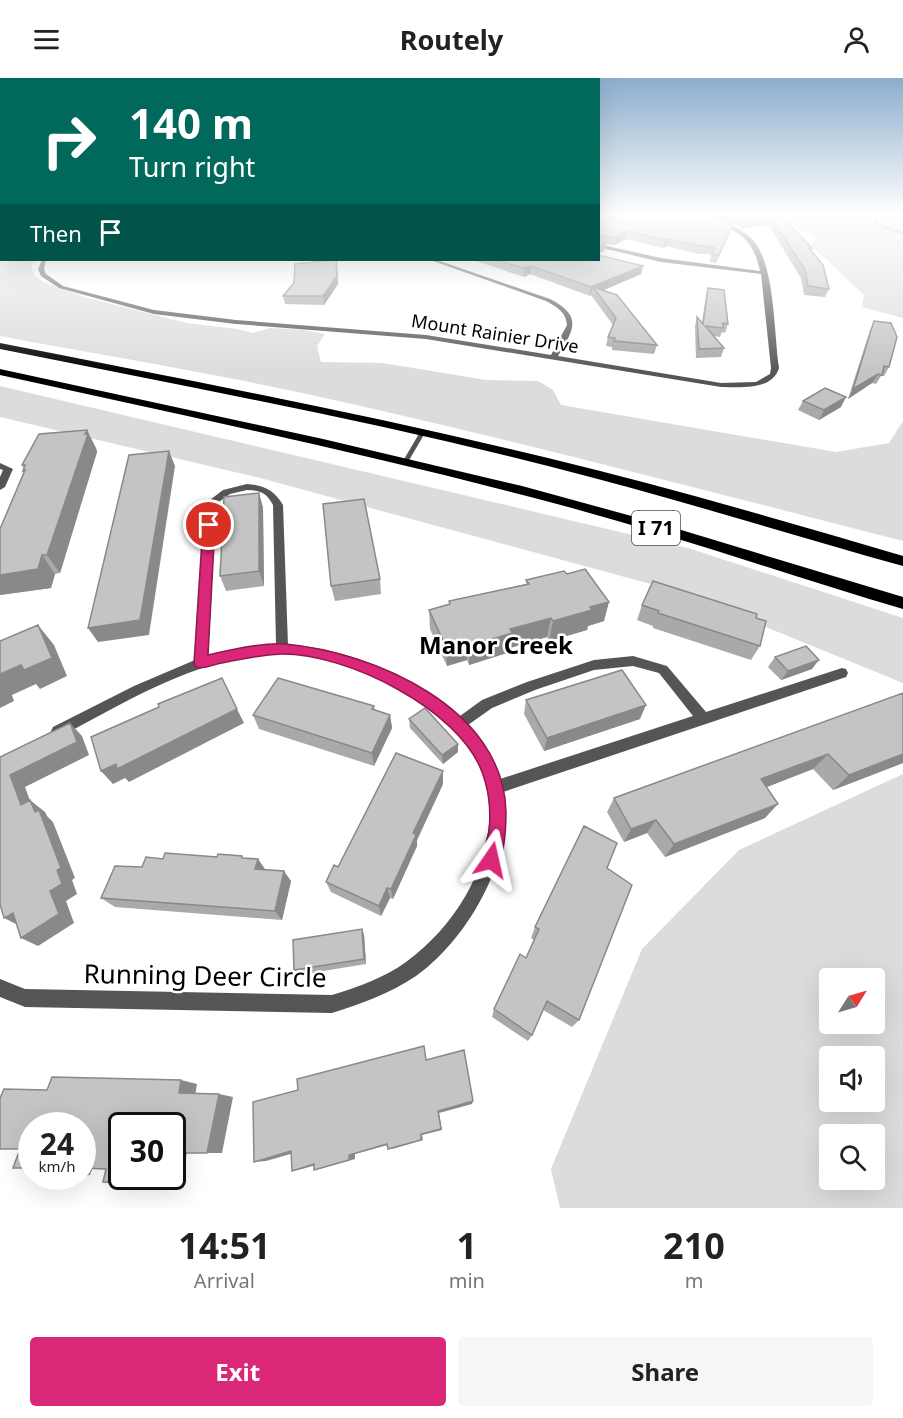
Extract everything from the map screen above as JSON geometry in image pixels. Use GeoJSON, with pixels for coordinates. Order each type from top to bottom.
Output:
{"type":"FeatureCollection","features":[{"type":"Feature","properties":{"kind":"highway","name":"I 71"},"geometry":{"type":"LineString","coordinates":[[0,346],[422,433],[548,462],[720,507],[903,561]]}},
{"type":"Feature","properties":{"kind":"highway","name":"I 71"},"geometry":{"type":"LineString","coordinates":[[0,372],[406,461],[685,536],[903,603]]}},
{"type":"Feature","properties":{"kind":"street","name":"Mount Rainier Drive"},"geometry":{"type":"LineString","coordinates":[[41,268],[43,275],[61,287],[154,312],[236,322],[426,337],[721,385],[758,384],[773,375],[775,368],[762,268]]}},
{"type":"Feature","properties":{"kind":"street"},"geometry":{"type":"LineString","coordinates":[[454,268],[548,300],[563,309],[570,319],[571,327],[554,357]]}},
{"type":"Feature","properties":{"kind":"street"},"geometry":{"type":"LineString","coordinates":[[718,268],[763,273]]}},
{"type":"Feature","properties":{"kind":"street"},"geometry":{"type":"LineString","coordinates":[[0,466],[8,469],[0,487]]}},
{"type":"Feature","properties":{"kind":"street"},"geometry":{"type":"LineString","coordinates":[[201,663],[211,503],[226,491],[237,487],[254,486],[264,489],[276,498],[278,505],[282,649]]}},
{"type":"Feature","properties":{"kind":"street","name":"Running Deer Circle"},"geometry":{"type":"LineString","coordinates":[[0,988],[25,998],[332,1004],[366,994],[405,973],[442,941],[480,888],[491,860],[497,830],[497,799],[491,772],[479,749],[459,724],[448,714],[399,683],[369,669],[329,656],[282,649],[222,657],[201,663],[178,671],[42,738]]}},
{"type":"Feature","properties":{"kind":"street"},"geometry":{"type":"LineString","coordinates":[[459,724],[487,704],[531,686],[594,665],[633,662],[663,669],[703,719]]}},
{"type":"Feature","properties":{"kind":"street"},"geometry":{"type":"LineString","coordinates":[[494,788],[842,673]]}},
{"type":"Feature","properties":{"kind":"lane"},"geometry":{"type":"LineString","coordinates":[[406,461],[422,433]]}},
{"type":"Feature","properties":{"kind":"shaded area"},"geometry":{"type":"Polygon","coordinates":[[[0,268],[32,268],[34,275],[45,283],[88,298],[187,323],[253,333],[270,328],[305,330],[325,334],[317,346],[321,362],[383,363],[486,380],[538,381],[553,390],[561,405],[836,452],[889,443],[903,421],[903,541],[603,464],[378,410],[227,377],[0,336],[0,268]]]}},
{"type":"Feature","properties":{"kind":"shaded area"},"geometry":{"type":"Polygon","coordinates":[[[835,268],[903,268],[903,318],[862,307],[864,295],[835,268]]]}},
{"type":"Feature","properties":{"kind":"shaded area"},"geometry":{"type":"Polygon","coordinates":[[[0,386],[688,548],[903,618],[903,683],[680,592],[260,478],[0,417],[0,386]]]}},
{"type":"Feature","properties":{"kind":"shaded area"},"geometry":{"type":"Polygon","coordinates":[[[903,774],[903,1208],[560,1208],[551,1169],[642,949],[739,850],[903,774]]]}},
{"type":"Feature","properties":{"kind":"building"},"geometry":{"type":"Polygon","coordinates":[[[295,268],[336,268],[337,276],[323,296],[283,296],[294,283],[295,268]]]}},
{"type":"Feature","properties":{"kind":"building"},"geometry":{"type":"Polygon","coordinates":[[[536,268],[639,268],[591,287],[536,268]]]}},
{"type":"Feature","properties":{"kind":"building"},"geometry":{"type":"Polygon","coordinates":[[[804,268],[824,268],[829,289],[808,286],[804,268]]]}},
{"type":"Feature","properties":{"kind":"building"},"geometry":{"type":"Polygon","coordinates":[[[593,287],[617,295],[657,345],[614,341],[615,338],[608,337],[616,318],[593,287]]]}},
{"type":"Feature","properties":{"kind":"building"},"geometry":{"type":"Polygon","coordinates":[[[708,288],[724,290],[728,324],[723,323],[723,328],[705,326],[724,348],[699,349],[697,317],[703,324],[708,288]]]}},
{"type":"Feature","properties":{"kind":"building"},"geometry":{"type":"Polygon","coordinates":[[[874,321],[891,323],[897,337],[889,367],[884,366],[882,375],[878,374],[853,389],[874,321]]]}},
{"type":"Feature","properties":{"kind":"building"},"geometry":{"type":"Polygon","coordinates":[[[825,388],[846,397],[824,410],[803,401],[825,388]]]}},
{"type":"Feature","properties":{"kind":"building"},"geometry":{"type":"Polygon","coordinates":[[[87,430],[85,434],[88,434],[47,555],[42,555],[38,569],[0,575],[0,529],[25,470],[23,471],[25,465],[22,465],[39,434],[87,430]]]}},
{"type":"Feature","properties":{"kind":"building"},"geometry":{"type":"Polygon","coordinates":[[[169,451],[140,620],[88,628],[129,455],[169,451]]]}},
{"type":"Feature","properties":{"kind":"building"},"geometry":{"type":"Polygon","coordinates":[[[259,493],[259,571],[220,576],[224,497],[259,493]]]}},
{"type":"Feature","properties":{"kind":"building"},"geometry":{"type":"Polygon","coordinates":[[[364,499],[380,579],[331,586],[323,504],[364,499]]]}},
{"type":"Feature","properties":{"kind":"building"},"geometry":{"type":"Polygon","coordinates":[[[585,569],[609,602],[590,607],[592,610],[553,621],[551,618],[510,629],[512,633],[470,646],[468,641],[446,647],[429,610],[450,604],[449,601],[529,584],[526,580],[564,571],[567,574],[585,569]]]}},
{"type":"Feature","properties":{"kind":"building"},"geometry":{"type":"Polygon","coordinates":[[[653,581],[757,614],[756,618],[766,621],[760,646],[658,613],[659,611],[642,605],[653,581]]]}},
{"type":"Feature","properties":{"kind":"building"},"geometry":{"type":"Polygon","coordinates":[[[38,625],[52,658],[24,670],[21,665],[0,674],[0,641],[38,625]]]}},
{"type":"Feature","properties":{"kind":"building"},"geometry":{"type":"Polygon","coordinates":[[[806,646],[819,660],[788,671],[775,657],[806,646]]]}},
{"type":"Feature","properties":{"kind":"building"},"geometry":{"type":"Polygon","coordinates":[[[622,670],[646,705],[547,738],[526,700],[622,670]]]}},
{"type":"Feature","properties":{"kind":"building"},"geometry":{"type":"Polygon","coordinates":[[[222,678],[237,709],[117,769],[116,764],[101,771],[91,737],[159,707],[158,704],[222,678]]]}},
{"type":"Feature","properties":{"kind":"building"},"geometry":{"type":"Polygon","coordinates":[[[278,678],[374,706],[372,709],[390,715],[372,753],[253,715],[278,678]]]}},
{"type":"Feature","properties":{"kind":"building"},"geometry":{"type":"Polygon","coordinates":[[[903,693],[903,754],[849,775],[828,754],[761,779],[778,804],[674,844],[656,820],[631,829],[614,798],[903,693]]]}},
{"type":"Feature","properties":{"kind":"building"},"geometry":{"type":"Polygon","coordinates":[[[425,708],[458,744],[442,755],[409,719],[425,708]]]}},
{"type":"Feature","properties":{"kind":"building"},"geometry":{"type":"Polygon","coordinates":[[[70,723],[77,742],[10,775],[21,805],[30,800],[35,812],[39,810],[61,868],[57,870],[62,884],[50,891],[59,914],[21,938],[13,913],[4,918],[0,904],[0,757],[70,723]]]}},
{"type":"Feature","properties":{"kind":"building"},"geometry":{"type":"Polygon","coordinates":[[[396,753],[443,771],[413,833],[416,835],[391,889],[387,888],[379,906],[326,882],[334,865],[338,867],[396,753]]]}},
{"type":"Feature","properties":{"kind":"building"},"geometry":{"type":"Polygon","coordinates":[[[584,826],[617,843],[607,868],[632,885],[579,1020],[547,1001],[532,1035],[494,1009],[520,954],[526,958],[539,929],[535,927],[584,826]]]}},
{"type":"Feature","properties":{"kind":"building"},"geometry":{"type":"Polygon","coordinates":[[[165,853],[217,857],[218,854],[242,856],[242,858],[258,859],[255,869],[284,871],[275,911],[101,898],[115,866],[142,867],[146,857],[163,859],[165,853]]]}},
{"type":"Feature","properties":{"kind":"building"},"geometry":{"type":"Polygon","coordinates":[[[362,929],[364,959],[294,970],[293,940],[362,929]]]}},
{"type":"Feature","properties":{"kind":"building"},"geometry":{"type":"Polygon","coordinates":[[[424,1046],[426,1060],[464,1050],[473,1101],[438,1111],[441,1129],[421,1134],[421,1140],[388,1149],[387,1144],[349,1155],[349,1160],[314,1170],[314,1164],[292,1171],[291,1151],[254,1162],[253,1102],[298,1090],[297,1079],[424,1046]]]}},
{"type":"Feature","properties":{"kind":"building"},"geometry":{"type":"Polygon","coordinates":[[[52,1077],[181,1080],[179,1093],[219,1094],[207,1153],[186,1153],[186,1112],[108,1112],[108,1182],[103,1182],[106,1169],[96,1169],[96,1112],[18,1112],[18,1149],[0,1149],[0,1098],[4,1089],[47,1090],[52,1077]]]}},
{"type":"Feature","properties":{"kind":"building"},"geometry":{"type":"Polygon","coordinates":[[[18,1154],[18,1168],[13,1168],[18,1154]]]}},
{"type":"Feature","properties":{"kind":"district","name":"Manor Creek"},"geometry":{"type":"Point","coordinates":[496,646]}},
{"type":"Feature","properties":{"kind":"route"},"geometry":{"type":"LineString","coordinates":[[209,525],[201,663],[222,657],[282,649],[320,654],[348,661],[399,683],[448,714],[464,728],[479,749],[491,772],[497,799],[497,830],[491,860]]}}]}
